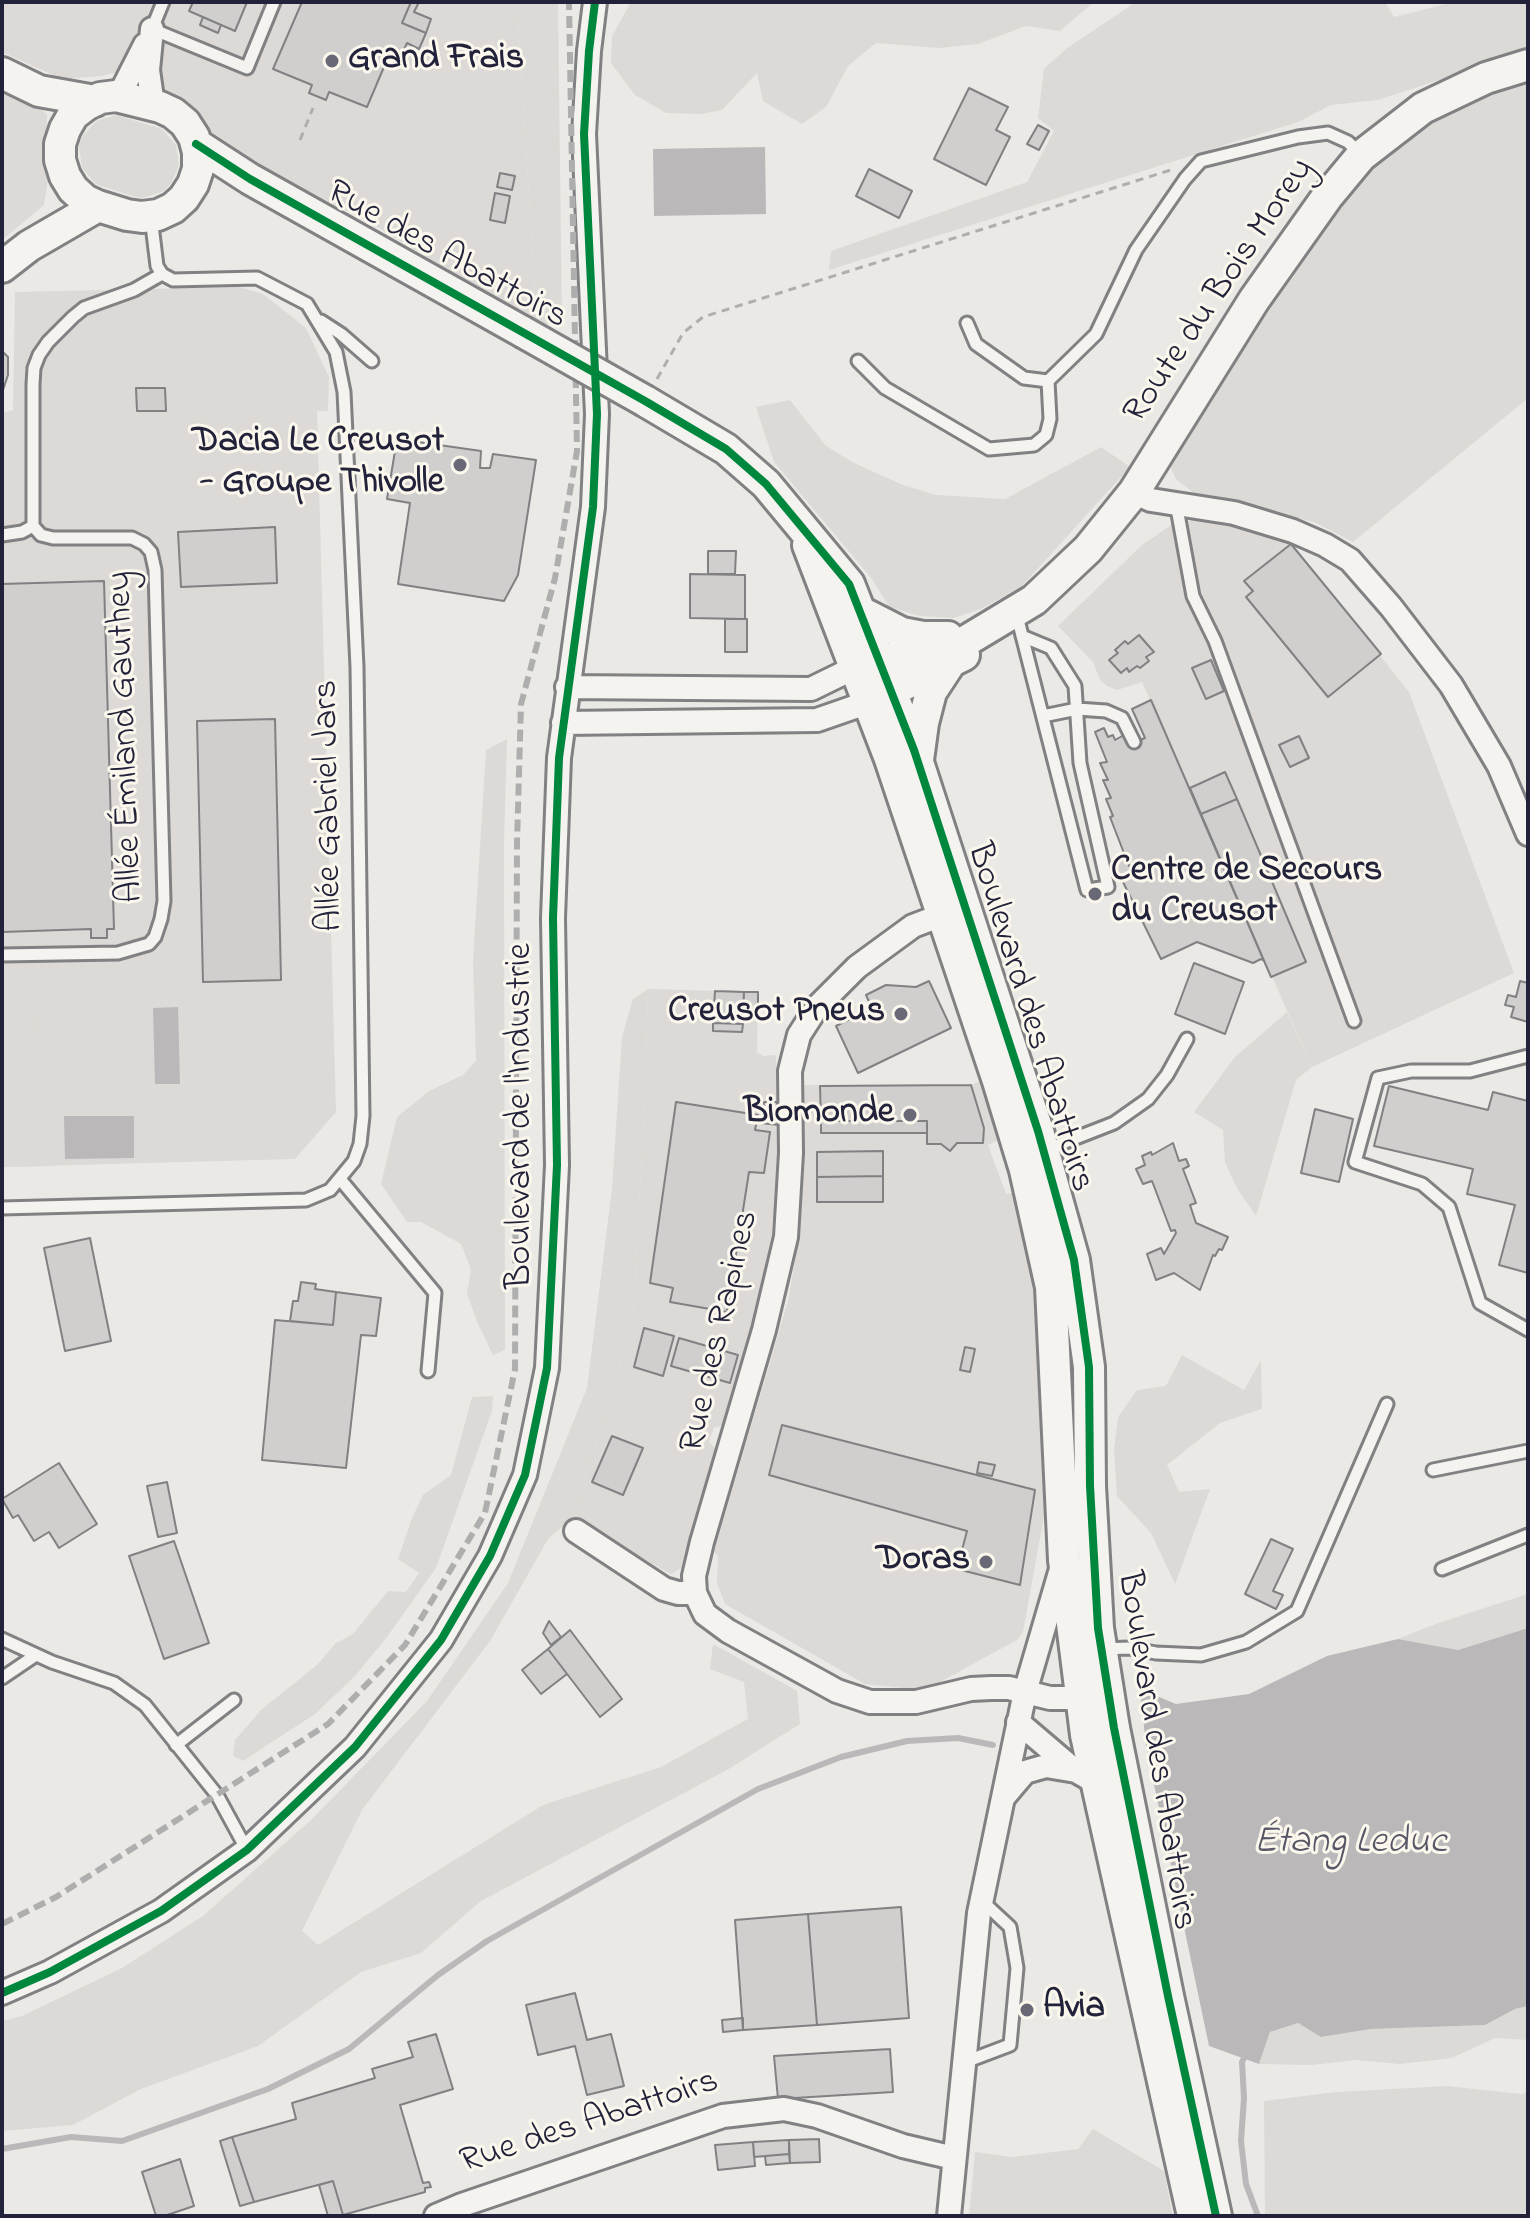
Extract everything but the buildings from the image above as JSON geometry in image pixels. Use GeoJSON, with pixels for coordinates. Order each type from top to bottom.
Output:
{"type":"FeatureCollection","features":[{"type":"Feature","properties":{"kind":"street","name":"Boulevard de l'Industrie"},"geometry":{"type":"LineString","coordinates":[[2,1993],[50,1972],[137,1926],[247,1850],[355,1747],[441,1640],[490,1556],[525,1475],[547,1368],[556,1196],[553,918],[559,758],[593,507],[596,429],[584,134],[595,2]]}},
{"type":"Feature","properties":{"kind":"street"},"geometry":{"type":"LineString","coordinates":[[2,73],[39,91],[107,98],[153,105],[173,113],[185,123],[196,144],[198,169],[190,189],[173,208],[151,216],[127,215],[85,200],[68,181],[60,160],[60,144],[73,115],[107,98],[152,29]]}},
{"type":"Feature","properties":{"kind":"street"},"geometry":{"type":"LineString","coordinates":[[152,29],[148,70],[153,105]]}},
{"type":"Feature","properties":{"kind":"street","name":"Route du Bois Morey"},"geometry":{"type":"LineString","coordinates":[[879,697],[950,663],[1019,624],[1034,600],[1088,549],[1134,492],[1254,300],[1327,197],[1361,156],[1423,108],[1486,78],[1528,65]]}},
{"type":"Feature","properties":{"kind":"street"},"geometry":{"type":"LineString","coordinates":[[39,91],[64,130]]}},
{"type":"Feature","properties":{"kind":"street","name":"Rue des Abattoirs"},"geometry":{"type":"LineString","coordinates":[[196,144],[250,179],[726,449],[766,484],[802,528]]}},
{"type":"Feature","properties":{"kind":"street"},"geometry":{"type":"LineString","coordinates":[[190,189],[250,179]]}},
{"type":"Feature","properties":{"kind":"street"},"geometry":{"type":"LineString","coordinates":[[29,246],[57,206],[68,181]]}},
{"type":"Feature","properties":{"kind":"street"},"geometry":{"type":"LineString","coordinates":[[2,267],[29,246],[98,206]]}},
{"type":"Feature","properties":{"kind":"street"},"geometry":{"type":"LineString","coordinates":[[1134,492],[1151,500],[1234,513],[1293,531],[1350,560],[1451,685],[1499,766],[1528,834]]}},
{"type":"Feature","properties":{"kind":"street","name":"Boulevard des Abattoirs"},"geometry":{"type":"LineString","coordinates":[[802,528],[849,584],[859,611],[866,664]]}},
{"type":"Feature","properties":{"kind":"street","name":"Boulevard des Abattoirs"},"geometry":{"type":"LineString","coordinates":[[802,528],[821,583],[866,664],[879,697],[942,915],[1074,1260],[1089,1367],[1090,1486],[1101,1649],[1086,1735],[1086,1777],[1193,2216]]}},
{"type":"Feature","properties":{"kind":"street","name":"Route du Bois Morey"},"geometry":{"type":"LineString","coordinates":[[859,611],[902,633],[923,637],[944,637],[1019,624]]}},
{"type":"Feature","properties":{"kind":"street","name":"Route du Bois Morey"},"geometry":{"type":"LineString","coordinates":[[866,664],[961,644],[985,630]]}},
{"type":"Feature","properties":{"kind":"street"},"geometry":{"type":"LineString","coordinates":[[918,762],[931,692],[950,663]]}},
{"type":"Feature","properties":{"kind":"street"},"geometry":{"type":"LineString","coordinates":[[567,687],[811,689],[866,664]]}},
{"type":"Feature","properties":{"kind":"street"},"geometry":{"type":"LineString","coordinates":[[563,723],[817,720],[879,697]]}},
{"type":"Feature","properties":{"kind":"street","name":"Boulevard des Abattoirs"},"geometry":{"type":"LineString","coordinates":[[879,697],[918,762],[1032,1154],[1051,1287],[1064,1560],[1168,1996],[1216,2216]]}},
{"type":"Feature","properties":{"kind":"street","name":"Rue des Rapines"},"geometry":{"type":"LineString","coordinates":[[695,1593],[694,1576],[702,1542],[760,1345],[786,1237],[791,1153],[790,1071],[799,1035],[817,1007],[857,967],[913,926],[942,915]]}},
{"type":"Feature","properties":{"kind":"street"},"geometry":{"type":"LineString","coordinates":[[576,1531],[664,1589],[695,1593],[705,1614],[728,1631],[837,1691],[870,1702],[916,1702],[971,1689],[1009,1688],[1050,1698],[1095,1695]]}},
{"type":"Feature","properties":{"kind":"street"},"geometry":{"type":"LineString","coordinates":[[949,2216],[982,1901],[1025,1692],[1064,1560]]}},
{"type":"Feature","properties":{"kind":"street"},"geometry":{"type":"LineString","coordinates":[[1018,1722],[1086,1777]]}},
{"type":"Feature","properties":{"kind":"street"},"geometry":{"type":"LineString","coordinates":[[1002,1799],[1025,1772],[1036,1768],[1046,1766],[1086,1777]]}},
{"type":"Feature","properties":{"kind":"street","name":"Rue des Abattoirs"},"geometry":{"type":"LineString","coordinates":[[436,2216],[723,2116],[784,2109],[829,2120],[903,2146],[954,2158]]}},
{"type":"Feature","properties":{"kind":"lane"},"geometry":{"type":"LineString","coordinates":[[163,2],[152,29],[247,68],[274,2]]}},
{"type":"Feature","properties":{"kind":"lane"},"geometry":{"type":"LineString","coordinates":[[858,361],[885,388],[989,449],[1034,445],[1046,435],[1050,419],[1048,381],[1096,334],[1136,250],[1201,161],[1298,137],[1328,133],[1348,142],[1361,156]]}},
{"type":"Feature","properties":{"kind":"lane"},"geometry":{"type":"LineString","coordinates":[[2,535],[22,532],[33,526],[33,384],[39,355],[48,342],[84,308],[134,290],[162,274],[157,266],[151,216]]}},
{"type":"Feature","properties":{"kind":"lane","name":"Allée Gabriel Jars"},"geometry":{"type":"LineString","coordinates":[[2,1208],[306,1200],[330,1190],[354,1161],[360,1144],[363,1116],[357,667],[344,392],[336,352],[307,304],[257,278],[173,280],[162,274]]}},
{"type":"Feature","properties":{"kind":"lane"},"geometry":{"type":"LineString","coordinates":[[317,318],[372,361]]}},
{"type":"Feature","properties":{"kind":"lane"},"geometry":{"type":"LineString","coordinates":[[967,323],[976,344],[1024,378],[1048,381]]}},
{"type":"Feature","properties":{"kind":"lane"},"geometry":{"type":"LineString","coordinates":[[1176,503],[1193,596],[1215,641],[1354,1021]]}},
{"type":"Feature","properties":{"kind":"lane","name":"Allée Émiland Gauthey"},"geometry":{"type":"LineString","coordinates":[[2,955],[118,953],[135,949],[149,944],[155,937],[164,901],[155,570],[151,552],[132,538],[53,538],[41,535],[33,526]]}},
{"type":"Feature","properties":{"kind":"lane"},"geometry":{"type":"LineString","coordinates":[[1019,624],[1051,648],[1075,686],[1080,763],[1108,887],[1087,890],[1019,624]]}},
{"type":"Feature","properties":{"kind":"lane"},"geometry":{"type":"LineString","coordinates":[[1043,716],[1077,709],[1106,711],[1122,718],[1134,742]]}},
{"type":"Feature","properties":{"kind":"lane"},"geometry":{"type":"LineString","coordinates":[[1032,1154],[1114,1123],[1148,1099],[1167,1075],[1187,1039]]}},
{"type":"Feature","properties":{"kind":"lane"},"geometry":{"type":"LineString","coordinates":[[1528,1056],[1470,1071],[1411,1071],[1378,1078],[1355,1162],[1422,1184],[1449,1207],[1480,1303],[1528,1330]]}},
{"type":"Feature","properties":{"kind":"lane"},"geometry":{"type":"LineString","coordinates":[[340,1179],[435,1293],[428,1371]]}},
{"type":"Feature","properties":{"kind":"lane"},"geometry":{"type":"LineString","coordinates":[[1101,1649],[1129,1648],[1201,1655],[1246,1642],[1297,1611],[1387,1404]]}},
{"type":"Feature","properties":{"kind":"lane"},"geometry":{"type":"LineString","coordinates":[[1433,1470],[1528,1451]]}},
{"type":"Feature","properties":{"kind":"lane"},"geometry":{"type":"LineString","coordinates":[[1442,1569],[1528,1535]]}},
{"type":"Feature","properties":{"kind":"lane"},"geometry":{"type":"LineString","coordinates":[[2,1639],[36,1655],[114,1683],[145,1705],[217,1795],[247,1850]]}},
{"type":"Feature","properties":{"kind":"lane"},"geometry":{"type":"LineString","coordinates":[[2,1678],[36,1655]]}},
{"type":"Feature","properties":{"kind":"lane"},"geometry":{"type":"LineString","coordinates":[[176,1745],[234,1700]]}},
{"type":"Feature","properties":{"kind":"lane"},"geometry":{"type":"LineString","coordinates":[[964,2062],[1010,2045],[1017,1968],[1010,1927],[982,1901]]}},
{"type":"Feature","properties":{"kind":"path"},"geometry":{"type":"LineString","coordinates":[[300,140],[313,108]]}},
{"type":"Feature","properties":{"kind":"path"},"geometry":{"type":"LineString","coordinates":[[645,401],[683,333],[703,317],[1201,161]]}},
{"type":"Feature","properties":{"kind":"shaded area"},"geometry":{"type":"Polygon","coordinates":[[[2,2],[517,2],[537,324],[364,219],[242,162],[213,143],[196,109],[180,96],[121,71],[102,76],[62,79],[2,52],[2,2]]]}},
{"type":"Feature","properties":{"kind":"shaded area"},"geometry":{"type":"Polygon","coordinates":[[[517,2],[558,2],[562,325],[537,324],[517,2]]]}},
{"type":"Feature","properties":{"kind":"shaded area"},"geometry":{"type":"Polygon","coordinates":[[[631,2],[1094,2],[1060,31],[1026,26],[978,44],[939,48],[876,43],[848,66],[826,107],[802,124],[763,101],[757,73],[722,110],[701,114],[666,113],[635,95],[611,63],[612,36],[631,2]]]}},
{"type":"Feature","properties":{"kind":"shaded area"},"geometry":{"type":"Polygon","coordinates":[[[1136,2],[1385,2],[1394,17],[1454,2],[1528,2],[1528,51],[1378,100],[1331,105],[1298,122],[829,270],[831,251],[1027,182],[1054,131],[1038,118],[1044,69],[1067,48],[1136,2]]]}},
{"type":"Feature","properties":{"kind":"shaded area"},"geometry":{"type":"Polygon","coordinates":[[[1528,79],[1528,398],[1353,542],[1314,522],[1194,493],[1176,479],[1167,460],[1307,243],[1355,181],[1443,105],[1528,79]]]}},
{"type":"Feature","properties":{"kind":"shaded area"},"geometry":{"type":"Polygon","coordinates":[[[2,88],[33,101],[47,115],[48,180],[44,205],[2,240],[2,88]]]}},
{"type":"Feature","properties":{"kind":"shaded area"},"geometry":{"type":"Polygon","coordinates":[[[116,115],[162,129],[176,145],[179,166],[170,185],[162,192],[142,198],[132,196],[96,184],[82,168],[79,147],[82,137],[96,121],[116,115]]]}},
{"type":"Feature","properties":{"kind":"shaded area"},"geometry":{"type":"Polygon","coordinates":[[[239,287],[263,294],[306,328],[329,377],[328,411],[317,411],[336,1112],[295,1159],[2,1167],[2,413],[13,410],[15,292],[239,287]]]}},
{"type":"Feature","properties":{"kind":"shaded area"},"geometry":{"type":"Polygon","coordinates":[[[790,400],[826,446],[854,463],[903,485],[936,495],[1005,499],[1101,447],[1130,467],[1022,586],[981,609],[953,618],[920,616],[889,607],[872,579],[774,462],[756,407],[790,400]]]}},
{"type":"Feature","properties":{"kind":"shaded area"},"geometry":{"type":"Polygon","coordinates":[[[1199,519],[1237,526],[1291,544],[1409,692],[1514,973],[1312,1067],[1142,682],[1117,690],[1107,686],[1100,680],[1093,662],[1058,626],[1142,545],[1171,525],[1199,519]]]}},
{"type":"Feature","properties":{"kind":"shaded area"},"geometry":{"type":"Polygon","coordinates":[[[507,739],[504,842],[505,1350],[493,1355],[467,1294],[471,1269],[461,1244],[421,1222],[407,1222],[381,1184],[397,1117],[429,1091],[463,1075],[476,1061],[473,960],[486,750],[507,739]]]}},
{"type":"Feature","properties":{"kind":"shaded area"},"geometry":{"type":"Polygon","coordinates":[[[648,989],[758,992],[757,1052],[763,1056],[776,1055],[779,1204],[774,1240],[724,1426],[714,1427],[709,1442],[718,1451],[683,1567],[671,1574],[571,1519],[633,1316],[648,989]]]}},
{"type":"Feature","properties":{"kind":"shaded area"},"geometry":{"type":"Polygon","coordinates":[[[648,989],[633,1316],[571,1519],[548,1539],[490,1641],[362,1810],[302,1931],[318,1945],[543,1805],[661,1767],[748,1719],[744,1682],[710,1669],[713,1644],[797,1691],[800,1724],[727,1770],[481,1901],[421,1953],[361,1972],[258,2046],[141,2089],[73,2125],[2,2131],[2,2021],[22,2016],[122,1968],[203,1916],[311,1820],[427,1701],[508,1583],[587,1388],[612,1188],[622,1037],[633,999],[648,989]]]}},
{"type":"Feature","properties":{"kind":"shaded area"},"geometry":{"type":"Polygon","coordinates":[[[22,992],[36,1015],[35,1036],[54,1121],[55,1166],[2,1167],[2,1013],[22,992]]]}},
{"type":"Feature","properties":{"kind":"shaded area"},"geometry":{"type":"Polygon","coordinates":[[[1287,1012],[1312,1067],[1296,1080],[1256,1216],[1238,1190],[1225,1163],[1223,1130],[1194,1112],[1235,1057],[1287,1012]]]}},
{"type":"Feature","properties":{"kind":"shaded area"},"geometry":{"type":"Polygon","coordinates":[[[983,1080],[1003,1138],[988,1145],[1006,1194],[1017,1192],[1037,1273],[1048,1494],[1023,1632],[1017,1640],[940,1682],[914,1689],[865,1684],[725,1604],[717,1583],[718,1556],[714,1552],[788,1301],[800,1233],[802,1085],[971,1085],[983,1080]]]}},
{"type":"Feature","properties":{"kind":"shaded area"},"geometry":{"type":"Polygon","coordinates":[[[1182,1355],[1244,1390],[1261,1360],[1262,1409],[1220,1423],[1167,1465],[1179,1492],[1210,1489],[1175,1584],[1151,1533],[1117,1496],[1114,1449],[1118,1417],[1137,1390],[1166,1386],[1182,1355]]]}},
{"type":"Feature","properties":{"kind":"shaded area"},"geometry":{"type":"Polygon","coordinates":[[[493,1396],[492,1411],[436,1568],[387,1637],[355,1676],[315,1714],[243,1761],[233,1756],[235,1740],[261,1710],[317,1665],[336,1643],[353,1634],[388,1591],[406,1592],[419,1573],[398,1559],[412,1518],[423,1495],[451,1475],[472,1397],[493,1396]]]}},
{"type":"Feature","properties":{"kind":"shaded area"},"geometry":{"type":"Polygon","coordinates":[[[1528,1594],[1528,1628],[1458,1650],[1398,1639],[1438,1623],[1528,1594]]]}},
{"type":"Feature","properties":{"kind":"shaded area"},"geometry":{"type":"Polygon","coordinates":[[[1528,2006],[1528,2040],[1495,2038],[1452,2058],[1399,2064],[1356,2060],[1312,2065],[1259,2064],[1270,2032],[1298,2023],[1322,2037],[1371,2029],[1485,2025],[1515,2009],[1528,2006]]]}},
{"type":"Feature","properties":{"kind":"shaded area"},"geometry":{"type":"Polygon","coordinates":[[[1447,2086],[1521,2094],[1528,2092],[1528,2212],[1515,2216],[1265,2216],[1264,2101],[1336,2092],[1447,2086]]]}},
{"type":"Feature","properties":{"kind":"shaded area"},"geometry":{"type":"Polygon","coordinates":[[[1093,2129],[1164,2171],[1173,2216],[969,2216],[975,2152],[1012,2157],[1078,2149],[1093,2129]]]}},
{"type":"Feature","properties":{"kind":"water"},"geometry":{"type":"Polygon","coordinates":[[[765,147],[766,214],[654,216],[653,149],[765,147]]]}},
{"type":"Feature","properties":{"kind":"water"},"geometry":{"type":"Polygon","coordinates":[[[178,1007],[180,1084],[155,1084],[153,1008],[178,1007]]]}},
{"type":"Feature","properties":{"kind":"water"},"geometry":{"type":"Polygon","coordinates":[[[64,1116],[134,1116],[134,1158],[65,1159],[64,1116]]]}},
{"type":"Feature","properties":{"kind":"water","name":"Étang Leduc"},"geometry":{"type":"Polygon","coordinates":[[[1528,1628],[1528,2006],[1515,2009],[1485,2025],[1371,2029],[1321,2037],[1298,2023],[1270,2032],[1259,2064],[1209,2046],[1146,1746],[1140,1689],[1176,1704],[1249,1694],[1327,1656],[1398,1639],[1458,1650],[1528,1628]]]}},
{"type":"Feature","properties":{"kind":"waterway"},"geometry":{"type":"LineString","coordinates":[[2,2149],[71,2137],[122,2141],[268,2089],[349,2049],[438,1975],[487,1941],[758,1789],[841,1757],[907,1741],[958,1738],[993,1745]]}},
{"type":"Feature","properties":{"kind":"waterway"},"geometry":{"type":"LineString","coordinates":[[1247,2052],[1242,2062],[1244,2098],[1241,2141],[1246,2184],[1258,2216]]}},
{"type":"Feature","properties":{"kind":"railway"},"geometry":{"type":"LineString","coordinates":[[2,1924],[56,1897],[328,1724],[405,1645],[485,1513],[515,1369],[517,843],[521,704],[555,578],[577,451],[569,2]]}},
{"type":"Feature","properties":{"kind":"cycle path"},"geometry":{"type":"LineString","coordinates":[[2,1993],[50,1972],[161,1911],[247,1850],[355,1747],[441,1640],[490,1556],[525,1475],[547,1368],[557,1165],[553,918],[559,758],[593,507],[597,414],[584,134],[595,2]]}},
{"type":"Feature","properties":{"kind":"cycle path"},"geometry":{"type":"LineString","coordinates":[[196,144],[250,179],[726,449],[766,484],[849,584],[914,750],[1038,1131],[1074,1260],[1089,1367],[1090,1486],[1098,1628],[1114,1728],[1216,2216]]}},
{"type":"Feature","properties":{"kind":"place","name":"Grand Frais"},"geometry":{"type":"Point","coordinates":[332,61]}},
{"type":"Feature","properties":{"kind":"place","name":"Dacia Le Creusot - Groupe Thivolle"},"geometry":{"type":"Point","coordinates":[460,465]}},
{"type":"Feature","properties":{"kind":"place","name":"Centre de Secours du Creusot"},"geometry":{"type":"Point","coordinates":[1095,894]}},
{"type":"Feature","properties":{"kind":"place","name":"Creusot Pneus"},"geometry":{"type":"Point","coordinates":[901,1014]}},
{"type":"Feature","properties":{"kind":"place","name":"Biomonde"},"geometry":{"type":"Point","coordinates":[910,1115]}},
{"type":"Feature","properties":{"kind":"place","name":"Doras"},"geometry":{"type":"Point","coordinates":[986,1562]}},
{"type":"Feature","properties":{"kind":"place","name":"Avia"},"geometry":{"type":"Point","coordinates":[1027,2010]}}]}
